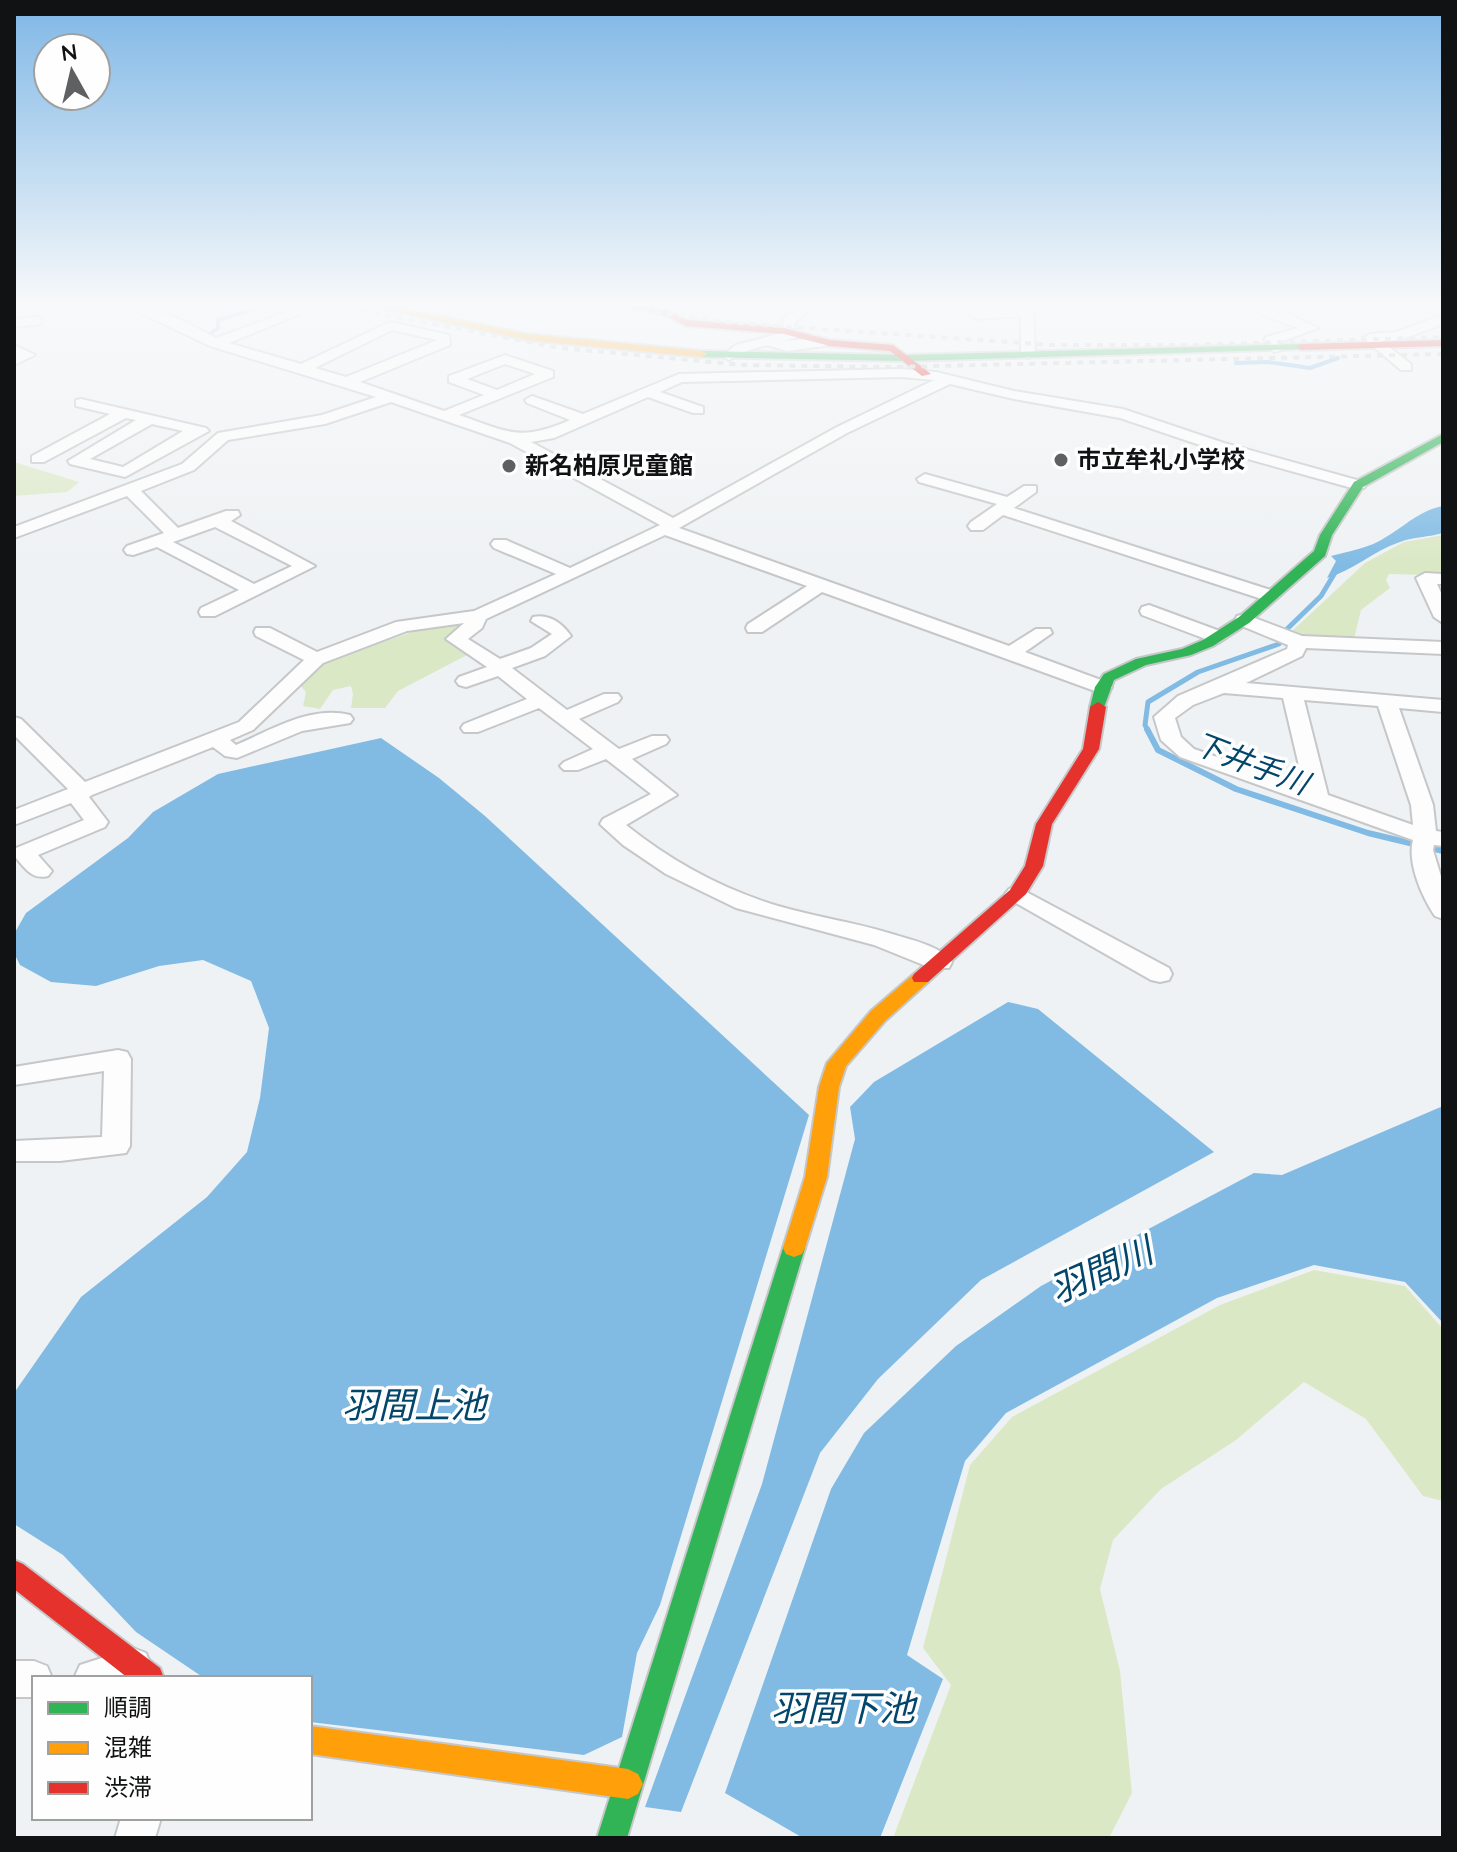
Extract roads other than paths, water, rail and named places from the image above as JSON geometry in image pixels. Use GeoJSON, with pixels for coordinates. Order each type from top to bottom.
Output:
{"type":"FeatureCollection","features":[{"type":"Feature","properties":{"kind":"main road"},"geometry":{"type":"LineString","coordinates":[[612,1838],[816,1177],[829,1087],[837,1063],[861,1032],[1017,894],[1034,866],[1044,824],[1091,749],[1102,687],[1109,677],[1125,669],[1186,652],[1244,620],[1320,553],[1326,535],[1358,485],[1441,440]]}},
{"type":"Feature","properties":{"kind":"main road"},"geometry":{"type":"LineString","coordinates":[[14,1573],[142,1672]]}},
{"type":"Feature","properties":{"kind":"main road"},"geometry":{"type":"LineString","coordinates":[[312,1740],[628,1784]]}},
{"type":"Feature","properties":{"kind":"street"},"geometry":{"type":"LineString","coordinates":[[378,392],[515,440],[669,527],[819,586],[909,615],[1102,687]]}},
{"type":"Feature","properties":{"kind":"street"},"geometry":{"type":"LineString","coordinates":[[491,392],[498,395]]}},
{"type":"Feature","properties":{"kind":"street"},"geometry":{"type":"LineString","coordinates":[[444,416],[504,392]]}},
{"type":"Feature","properties":{"kind":"street"},"geometry":{"type":"LineString","coordinates":[[515,440],[535,439],[646,392]]}},
{"type":"Feature","properties":{"kind":"street"},"geometry":{"type":"LineString","coordinates":[[648,392],[698,410]]}},
{"type":"Feature","properties":{"kind":"street"},"geometry":{"type":"LineString","coordinates":[[14,818],[246,726],[316,659],[403,626],[478,616],[669,527],[842,430],[920,392]]}},
{"type":"Feature","properties":{"kind":"street"},"geometry":{"type":"LineString","coordinates":[[1015,392],[1123,414],[1218,446],[1358,485]]}},
{"type":"Feature","properties":{"kind":"street"},"geometry":{"type":"LineString","coordinates":[[81,403],[223,436],[325,419],[391,397]]}},
{"type":"Feature","properties":{"kind":"street"},"geometry":{"type":"LineString","coordinates":[[532,400],[584,420]]}},
{"type":"Feature","properties":{"kind":"street"},"geometry":{"type":"LineString","coordinates":[[38,459],[124,413]]}},
{"type":"Feature","properties":{"kind":"street"},"geometry":{"type":"LineString","coordinates":[[150,419],[76,461],[125,472],[196,430]]}},
{"type":"Feature","properties":{"kind":"street"},"geometry":{"type":"LineString","coordinates":[[14,533],[188,467],[223,436]]}},
{"type":"Feature","properties":{"kind":"street"},"geometry":{"type":"LineString","coordinates":[[925,479],[1271,596]]}},
{"type":"Feature","properties":{"kind":"street"},"geometry":{"type":"LineString","coordinates":[[977,526],[1030,489]]}},
{"type":"Feature","properties":{"kind":"street"},"geometry":{"type":"LineString","coordinates":[[131,490],[167,538],[252,590]]}},
{"type":"Feature","properties":{"kind":"street"},"geometry":{"type":"LineString","coordinates":[[133,550],[237,514]]}},
{"type":"Feature","properties":{"kind":"street"},"geometry":{"type":"LineString","coordinates":[[208,612],[306,566],[217,521]]}},
{"type":"Feature","properties":{"kind":"street"},"geometry":{"type":"LineString","coordinates":[[517,534],[495,547],[570,574]]}},
{"type":"Feature","properties":{"kind":"street"},"geometry":{"type":"LineString","coordinates":[[1443,579],[1425,578],[1443,617]]}},
{"type":"Feature","properties":{"kind":"street"},"geometry":{"type":"LineString","coordinates":[[755,628],[819,586]]}},
{"type":"Feature","properties":{"kind":"street"},"geometry":{"type":"LineString","coordinates":[[1149,611],[1175,614],[1218,637]]}},
{"type":"Feature","properties":{"kind":"street"},"geometry":{"type":"LineString","coordinates":[[478,616],[475,624],[455,639],[500,668],[666,795],[611,824],[638,846],[691,880],[744,902],[793,918],[885,939],[940,962]]}},
{"type":"Feature","properties":{"kind":"street"},"geometry":{"type":"LineString","coordinates":[[1244,620],[1289,637],[1443,648]]}},
{"type":"Feature","properties":{"kind":"street"},"geometry":{"type":"LineString","coordinates":[[466,681],[553,644],[562,636],[558,630],[540,621]]}},
{"type":"Feature","properties":{"kind":"street"},"geometry":{"type":"LineString","coordinates":[[263,632],[316,659]]}},
{"type":"Feature","properties":{"kind":"street"},"geometry":{"type":"LineString","coordinates":[[1011,653],[1043,633]]}},
{"type":"Feature","properties":{"kind":"street"},"geometry":{"type":"LineString","coordinates":[[1289,637],[1295,652],[1222,687],[1192,695],[1173,707],[1164,717],[1171,740],[1187,753],[1429,842]]}},
{"type":"Feature","properties":{"kind":"street"},"geometry":{"type":"LineString","coordinates":[[1222,687],[1443,706]]}},
{"type":"Feature","properties":{"kind":"street"},"geometry":{"type":"LineString","coordinates":[[1292,693],[1318,800]]}},
{"type":"Feature","properties":{"kind":"street"},"geometry":{"type":"LineString","coordinates":[[565,718],[611,698]]}},
{"type":"Feature","properties":{"kind":"street"},"geometry":{"type":"LineString","coordinates":[[471,728],[541,700]]}},
{"type":"Feature","properties":{"kind":"street"},"geometry":{"type":"LineString","coordinates":[[1386,701],[1422,805],[1441,904]]}},
{"type":"Feature","properties":{"kind":"street"},"geometry":{"type":"LineString","coordinates":[[215,738],[232,752],[243,751],[269,736],[312,722],[343,719]]}},
{"type":"Feature","properties":{"kind":"street"},"geometry":{"type":"LineString","coordinates":[[14,723],[80,794],[97,822],[24,853],[40,871]]}},
{"type":"Feature","properties":{"kind":"street"},"geometry":{"type":"LineString","coordinates":[[571,766],[659,740]]}},
{"type":"Feature","properties":{"kind":"street"},"geometry":{"type":"LineString","coordinates":[[1017,894],[1160,974]]}},
{"type":"Feature","properties":{"kind":"street"},"geometry":{"type":"LineString","coordinates":[[14,1076],[118,1059],[116,1146],[14,1151]]}},
{"type":"Feature","properties":{"kind":"street"},"geometry":{"type":"LineString","coordinates":[[109,1676],[142,1672]]}},
{"type":"Feature","properties":{"kind":"water"},"geometry":{"type":"Polygon","coordinates":[[[1443,506],[1443,533],[1400,542],[1327,578],[1336,561],[1331,556],[1373,544],[1420,515],[1443,506]]]}},
{"type":"Feature","properties":{"kind":"water","name":"羽間上池"},"geometry":{"type":"Polygon","coordinates":[[[381,738],[439,778],[485,816],[809,1115],[660,1605],[637,1653],[622,1737],[584,1755],[312,1722],[312,1676],[201,1676],[136,1632],[63,1555],[14,1524],[14,1393],[81,1297],[207,1197],[247,1152],[260,1098],[269,1028],[251,981],[203,960],[159,966],[96,986],[51,982],[20,965],[14,953],[14,934],[26,913],[128,838],[153,812],[218,774],[381,738]]]}},
{"type":"Feature","properties":{"kind":"water"},"geometry":{"type":"Polygon","coordinates":[[[1008,1002],[1038,1009],[1214,1152],[981,1280],[878,1379],[820,1453],[681,1812],[645,1807],[762,1484],[855,1139],[850,1107],[874,1082],[1008,1002]]]}},
{"type":"Feature","properties":{"kind":"water","name":"羽間下池"},"geometry":{"type":"Polygon","coordinates":[[[1443,1106],[1443,1323],[1405,1282],[1314,1265],[1217,1298],[1006,1413],[965,1461],[907,1655],[943,1679],[880,1838],[803,1838],[725,1793],[831,1489],[864,1433],[956,1346],[1041,1286],[1254,1173],[1282,1175],[1443,1106]]]}},
{"type":"Feature","properties":{"kind":"waterway","name":"下井手川"},"geometry":{"type":"LineString","coordinates":[[1147,729],[1148,702],[1198,672],[1279,644],[1285,631],[1321,596],[1336,571]]}},
{"type":"Feature","properties":{"kind":"waterway","name":"下井手川"},"geometry":{"type":"LineString","coordinates":[[1147,729],[1158,750],[1236,789],[1368,833],[1443,851]]}},
{"type":"Feature","properties":{"kind":"place","name":"市立牟礼小学校"},"geometry":{"type":"Point","coordinates":[1061,460]}},
{"type":"Feature","properties":{"kind":"place","name":"新名柏原児童館"},"geometry":{"type":"Point","coordinates":[509,466]}},
{"type":"Feature","properties":{"kind":"water label","name":"羽間川"},"geometry":{"type":"Point","coordinates":[1101,1270]}}]}
